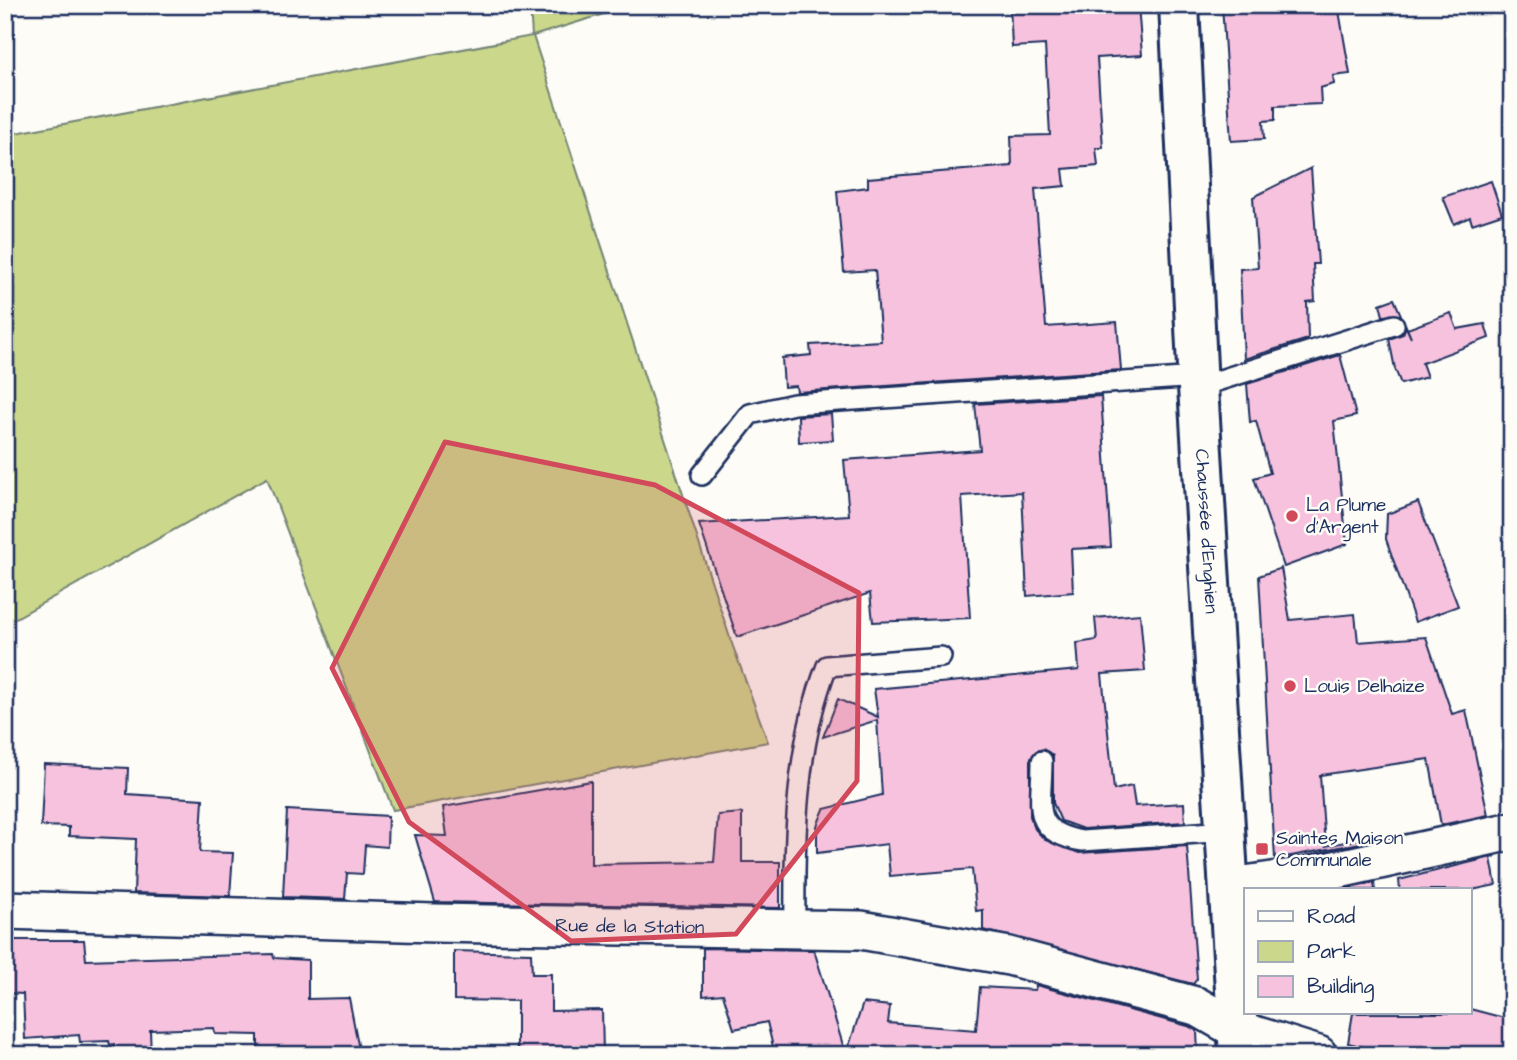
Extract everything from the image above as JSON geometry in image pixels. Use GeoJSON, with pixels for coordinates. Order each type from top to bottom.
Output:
{"type":"FeatureCollection","features":[{"type":"Feature","properties":{"kind":"main road","name":"Chaussée d'Enghien"},"geometry":{"type":"LineString","coordinates":[[1179,5],[1198,382],[1239,1042]]}},
{"type":"Feature","properties":{"kind":"street"},"geometry":{"type":"LineString","coordinates":[[1231,887],[1307,876],[1512,831]]}},
{"type":"Feature","properties":{"kind":"street","name":"Rue de la Station"},"geometry":{"type":"LineString","coordinates":[[5,910],[434,923],[861,930],[1009,956],[1196,1006],[1239,1042],[1318,1055]]}},
{"type":"Feature","properties":{"kind":"lane"},"geometry":{"type":"LineString","coordinates":[[702,475],[750,414],[794,404],[1198,382],[1394,324]]}},
{"type":"Feature","properties":{"kind":"lane"},"geometry":{"type":"LineString","coordinates":[[795,928],[794,840],[812,702],[827,666],[941,657]]}},
{"type":"Feature","properties":{"kind":"lane"},"geometry":{"type":"LineString","coordinates":[[1042,761],[1043,819],[1049,831],[1062,838],[1082,841],[1227,831]]}},
{"type":"Feature","properties":{"kind":"highlighted area"},"geometry":{"type":"Polygon","coordinates":[[[445,442],[655,485],[859,593],[857,781],[736,934],[571,941],[409,822],[332,668],[445,442]]]}},
{"type":"Feature","properties":{"kind":"green space"},"geometry":{"type":"Polygon","coordinates":[[[530,5],[633,5],[533,36],[731,641],[768,742],[393,810],[267,478],[5,624],[5,138],[16,133],[532,36],[530,5]]]}},
{"type":"Feature","properties":{"kind":"building"},"geometry":{"type":"Polygon","coordinates":[[[1010,5],[1138,5],[1142,55],[1097,58],[1103,148],[1096,148],[1098,166],[1063,169],[1065,186],[1035,189],[1046,327],[1117,322],[1121,370],[797,392],[796,386],[784,387],[782,358],[811,355],[810,345],[881,341],[875,270],[844,272],[837,191],[868,187],[868,178],[1012,166],[1011,136],[1050,135],[1045,45],[1012,47],[1010,5]]]}},
{"type":"Feature","properties":{"kind":"building"},"geometry":{"type":"Polygon","coordinates":[[[1222,5],[1338,5],[1350,74],[1333,76],[1334,84],[1320,88],[1321,104],[1275,106],[1275,120],[1263,121],[1264,139],[1231,141],[1222,5]]]}},
{"type":"Feature","properties":{"kind":"building"},"geometry":{"type":"Polygon","coordinates":[[[1311,168],[1318,264],[1313,264],[1315,301],[1307,302],[1308,339],[1244,359],[1240,269],[1258,268],[1253,197],[1311,168]]]}},
{"type":"Feature","properties":{"kind":"building"},"geometry":{"type":"Polygon","coordinates":[[[1491,181],[1502,214],[1472,224],[1470,217],[1454,224],[1443,197],[1491,181]]]}},
{"type":"Feature","properties":{"kind":"building"},"geometry":{"type":"Polygon","coordinates":[[[1394,299],[1401,315],[1383,316],[1380,304],[1394,299]]]}},
{"type":"Feature","properties":{"kind":"building"},"geometry":{"type":"Polygon","coordinates":[[[1451,313],[1457,329],[1485,324],[1489,338],[1422,363],[1427,377],[1401,384],[1389,339],[1403,334],[1406,326],[1407,329],[1451,313]]]}},
{"type":"Feature","properties":{"kind":"building"},"geometry":{"type":"Polygon","coordinates":[[[1340,355],[1356,416],[1334,421],[1347,544],[1284,567],[1254,478],[1270,473],[1256,421],[1250,422],[1247,384],[1340,355]]]}},
{"type":"Feature","properties":{"kind":"building"},"geometry":{"type":"Polygon","coordinates":[[[1101,396],[1111,547],[1071,549],[1073,592],[1027,596],[1022,492],[962,496],[970,618],[873,622],[870,593],[737,637],[699,524],[849,515],[844,460],[980,450],[975,404],[1101,396]]]}},
{"type":"Feature","properties":{"kind":"building"},"geometry":{"type":"Polygon","coordinates":[[[831,414],[833,440],[799,442],[798,416],[831,414]]]}},
{"type":"Feature","properties":{"kind":"building"},"geometry":{"type":"Polygon","coordinates":[[[1418,502],[1458,606],[1415,622],[1386,539],[1387,514],[1418,502]]]}},
{"type":"Feature","properties":{"kind":"building"},"geometry":{"type":"Polygon","coordinates":[[[1281,568],[1290,620],[1355,614],[1358,642],[1426,637],[1452,714],[1466,710],[1488,815],[1441,825],[1429,759],[1320,775],[1325,846],[1366,838],[1366,842],[1275,859],[1259,576],[1281,568]]]}},
{"type":"Feature","properties":{"kind":"building"},"geometry":{"type":"Polygon","coordinates":[[[1140,614],[1145,671],[1102,674],[1114,790],[1132,786],[1135,806],[1184,803],[1185,822],[1083,829],[1061,821],[1053,803],[1053,756],[1043,749],[1036,751],[1030,760],[1030,816],[1035,829],[1045,840],[1079,853],[1187,846],[1197,979],[1193,984],[983,930],[983,910],[976,911],[972,869],[890,876],[887,844],[817,853],[817,826],[824,809],[882,795],[877,720],[823,737],[838,699],[878,717],[874,689],[1079,670],[1077,643],[1097,640],[1095,618],[1140,614]]]}},
{"type":"Feature","properties":{"kind":"building"},"geometry":{"type":"Polygon","coordinates":[[[44,764],[128,768],[127,794],[203,799],[200,852],[233,853],[230,896],[134,893],[136,839],[69,836],[69,827],[41,826],[44,764]]]}},
{"type":"Feature","properties":{"kind":"building"},"geometry":{"type":"Polygon","coordinates":[[[591,781],[591,864],[714,862],[718,815],[742,813],[742,862],[780,862],[780,908],[435,902],[415,835],[447,836],[443,807],[591,781]]]}},
{"type":"Feature","properties":{"kind":"building"},"geometry":{"type":"Polygon","coordinates":[[[287,810],[388,816],[387,847],[365,845],[363,874],[347,873],[345,899],[283,897],[287,810]]]}},
{"type":"Feature","properties":{"kind":"building"},"geometry":{"type":"Polygon","coordinates":[[[1496,856],[1491,858],[1496,885],[1472,890],[1400,888],[1399,880],[1496,856]]]}},
{"type":"Feature","properties":{"kind":"building"},"geometry":{"type":"Polygon","coordinates":[[[1374,883],[1375,888],[1350,888],[1374,883]]]}},
{"type":"Feature","properties":{"kind":"building"},"geometry":{"type":"Polygon","coordinates":[[[5,940],[84,940],[86,960],[273,954],[274,958],[308,960],[308,999],[349,998],[360,1055],[258,1055],[258,1035],[215,1034],[214,1028],[150,1030],[151,1055],[114,1055],[114,1044],[110,1045],[109,1041],[80,1042],[79,1035],[25,1039],[23,994],[5,993],[5,940]]]}},
{"type":"Feature","properties":{"kind":"building"},"geometry":{"type":"Polygon","coordinates":[[[703,948],[814,950],[846,1055],[775,1055],[767,1022],[734,1029],[723,994],[703,996],[703,948]]]}},
{"type":"Feature","properties":{"kind":"building"},"geometry":{"type":"Polygon","coordinates":[[[454,951],[531,953],[532,974],[551,974],[551,1011],[602,1010],[603,1053],[517,1055],[517,1001],[454,1000],[454,951]]]}},
{"type":"Feature","properties":{"kind":"building"},"geometry":{"type":"Polygon","coordinates":[[[1036,985],[1188,1026],[1197,1031],[1198,1055],[846,1055],[863,1003],[890,1006],[888,1023],[976,1030],[980,987],[1035,990],[1036,985]]]}},
{"type":"Feature","properties":{"kind":"building"},"geometry":{"type":"Polygon","coordinates":[[[1472,1010],[1512,1020],[1512,1055],[1397,1055],[1348,1043],[1353,1014],[1472,1014],[1472,1010]]]}},
{"type":"Feature","properties":{"kind":"place","name":"La Plume d'Argent"},"geometry":{"type":"Point","coordinates":[1292,516]}},
{"type":"Feature","properties":{"kind":"place","name":"Louis Delhaize"},"geometry":{"type":"Point","coordinates":[1290,686]}},
{"type":"Feature","properties":{"kind":"place","name":"Saintes Maison Communale"},"geometry":{"type":"Point","coordinates":[1262,849]}}]}
